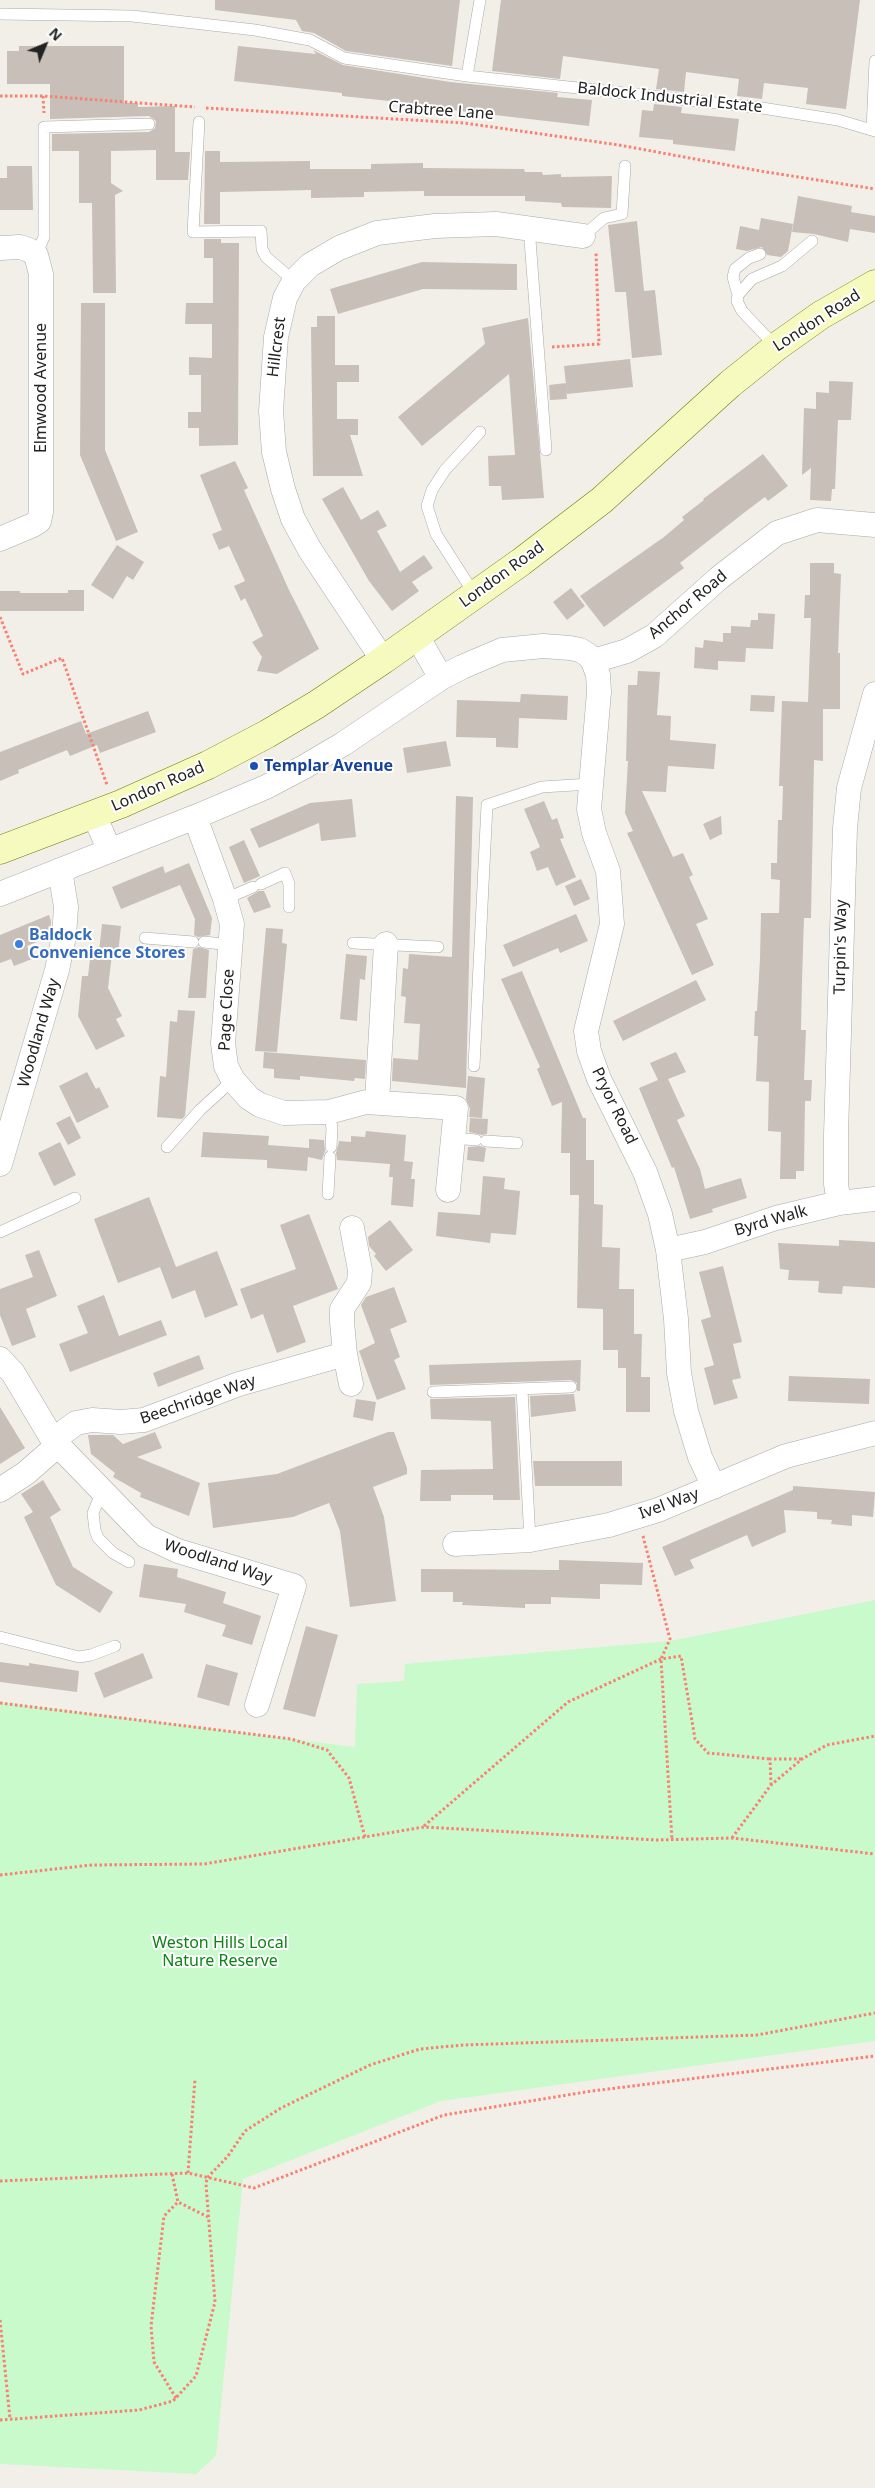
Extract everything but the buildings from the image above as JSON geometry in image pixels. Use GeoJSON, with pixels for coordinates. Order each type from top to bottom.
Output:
{"type":"FeatureCollection","features":[{"type":"Feature","properties":{"kind":"main road","name":"London Road"},"geometry":{"type":"LineString","coordinates":[[0,850],[121,804],[208,765],[267,734],[383,660],[475,595],[602,500],[730,384],[776,347],[821,315],[875,284]]}},
{"type":"Feature","properties":{"kind":"street","name":"Hillcrest"},"geometry":{"type":"LineString","coordinates":[[383,660],[333,587],[298,527],[283,489],[274,452],[271,411],[276,337],[280,314],[294,281],[310,265],[322,257],[339,248],[377,234],[444,225],[496,224],[529,227],[583,236]]}},
{"type":"Feature","properties":{"kind":"street"},"geometry":{"type":"LineString","coordinates":[[0,248],[20,247],[36,255]]}},
{"type":"Feature","properties":{"kind":"street","name":"Elmwood Avenue"},"geometry":{"type":"LineString","coordinates":[[0,539],[39,521],[41,512],[41,274],[36,255]]}},
{"type":"Feature","properties":{"kind":"street","name":"Anchor Road"},"geometry":{"type":"LineString","coordinates":[[593,661],[627,651],[654,636],[741,560],[777,533],[817,520],[875,525]]}},
{"type":"Feature","properties":{"kind":"street"},"geometry":{"type":"LineString","coordinates":[[417,636],[441,678]]}},
{"type":"Feature","properties":{"kind":"street"},"geometry":{"type":"LineString","coordinates":[[0,894],[195,818],[304,767],[441,678],[502,650],[543,646],[570,648],[580,650],[593,661]]}},
{"type":"Feature","properties":{"kind":"street","name":"Pryor Road"},"geometry":{"type":"LineString","coordinates":[[593,661],[598,675],[599,692],[589,809],[594,833],[608,871],[612,924],[586,1031],[589,1051],[598,1079],[645,1172],[660,1214],[668,1250],[676,1319],[678,1373],[694,1442],[714,1487]]}},
{"type":"Feature","properties":{"kind":"street","name":"Turpin's Way"},"geometry":{"type":"LineString","coordinates":[[839,1203],[836,1184],[836,1135],[845,828],[849,788],[875,694]]}},
{"type":"Feature","properties":{"kind":"street","name":"London Road"},"geometry":{"type":"LineString","coordinates":[[94,815],[110,851]]}},
{"type":"Feature","properties":{"kind":"street","name":"Page Close"},"geometry":{"type":"LineString","coordinates":[[195,818],[225,899],[232,924],[223,1043],[226,1066],[233,1080],[249,1098],[271,1110],[297,1114],[329,1112],[357,1103],[377,1102],[456,1108],[472,1139],[448,1190]]}},
{"type":"Feature","properties":{"kind":"street","name":"Woodland Way"},"geometry":{"type":"LineString","coordinates":[[0,1164],[57,970],[66,907],[60,870]]}},
{"type":"Feature","properties":{"kind":"street"},"geometry":{"type":"LineString","coordinates":[[377,1102],[386,944]]}},
{"type":"Feature","properties":{"kind":"street","name":"Byrd Walk"},"geometry":{"type":"LineString","coordinates":[[668,1250],[705,1242],[776,1218],[839,1203],[875,1199]]}},
{"type":"Feature","properties":{"kind":"street"},"geometry":{"type":"LineString","coordinates":[[351,1384],[344,1354],[342,1309],[359,1283],[360,1270],[352,1228]]}},
{"type":"Feature","properties":{"kind":"street","name":"Beechridge Way"},"geometry":{"type":"LineString","coordinates":[[55,1442],[76,1424],[92,1420],[121,1422],[144,1420],[239,1384],[344,1354]]}},
{"type":"Feature","properties":{"kind":"street","name":"Woodland Way"},"geometry":{"type":"LineString","coordinates":[[0,1359],[13,1373],[55,1442],[136,1527],[161,1544],[294,1586],[257,1704]]}},
{"type":"Feature","properties":{"kind":"street","name":"Ivel Way"},"geometry":{"type":"LineString","coordinates":[[456,1544],[530,1540],[581,1531],[638,1516],[658,1510],[786,1456],[875,1433]]}},
{"type":"Feature","properties":{"kind":"street"},"geometry":{"type":"LineString","coordinates":[[0,1490],[26,1473],[55,1442]]}},
{"type":"Feature","properties":{"kind":"lane"},"geometry":{"type":"LineString","coordinates":[[467,76],[480,0]]}},
{"type":"Feature","properties":{"kind":"lane","name":"Baldock Industrial Estate"},"geometry":{"type":"LineString","coordinates":[[0,14],[132,16],[256,30],[310,40],[344,58],[467,76],[762,108],[838,120],[874,130],[875,61]]}},
{"type":"Feature","properties":{"kind":"lane"},"geometry":{"type":"LineString","coordinates":[[200,122],[193,232],[261,231],[262,248],[266,257],[294,281]]}},
{"type":"Feature","properties":{"kind":"lane"},"geometry":{"type":"LineString","coordinates":[[36,255],[44,237],[44,127],[149,124]]}},
{"type":"Feature","properties":{"kind":"lane"},"geometry":{"type":"LineString","coordinates":[[583,236],[604,218],[622,214],[625,166]]}},
{"type":"Feature","properties":{"kind":"lane"},"geometry":{"type":"LineString","coordinates":[[529,227],[546,450]]}},
{"type":"Feature","properties":{"kind":"lane"},"geometry":{"type":"LineString","coordinates":[[738,295],[752,279],[782,266],[812,241]]}},
{"type":"Feature","properties":{"kind":"lane"},"geometry":{"type":"LineString","coordinates":[[760,254],[749,258],[734,269],[733,277],[738,295],[737,301],[742,311],[776,347]]}},
{"type":"Feature","properties":{"kind":"lane"},"geometry":{"type":"LineString","coordinates":[[475,595],[436,534],[427,506],[432,490],[445,470],[480,432]]}},
{"type":"Feature","properties":{"kind":"lane"},"geometry":{"type":"LineString","coordinates":[[474,1066],[487,805],[542,787],[590,784]]}},
{"type":"Feature","properties":{"kind":"lane"},"geometry":{"type":"LineString","coordinates":[[225,899],[285,873],[289,884],[289,907]]}},
{"type":"Feature","properties":{"kind":"lane"},"geometry":{"type":"LineString","coordinates":[[146,938],[231,945]]}},
{"type":"Feature","properties":{"kind":"lane"},"geometry":{"type":"LineString","coordinates":[[353,943],[438,947]]}},
{"type":"Feature","properties":{"kind":"lane"},"geometry":{"type":"LineString","coordinates":[[167,1147],[200,1110],[233,1080]]}},
{"type":"Feature","properties":{"kind":"lane"},"geometry":{"type":"LineString","coordinates":[[328,1194],[332,1128],[329,1112]]}},
{"type":"Feature","properties":{"kind":"lane"},"geometry":{"type":"LineString","coordinates":[[472,1139],[517,1144]]}},
{"type":"Feature","properties":{"kind":"lane"},"geometry":{"type":"LineString","coordinates":[[0,1232],[75,1198]]}},
{"type":"Feature","properties":{"kind":"lane"},"geometry":{"type":"LineString","coordinates":[[433,1392],[571,1387]]}},
{"type":"Feature","properties":{"kind":"lane"},"geometry":{"type":"LineString","coordinates":[[522,1389],[530,1540]]}},
{"type":"Feature","properties":{"kind":"lane"},"geometry":{"type":"LineString","coordinates":[[102,1491],[93,1513],[98,1538],[112,1553],[129,1562]]}},
{"type":"Feature","properties":{"kind":"lane"},"geometry":{"type":"LineString","coordinates":[[0,1637],[79,1657],[91,1656],[114,1646]]}},
{"type":"Feature","properties":{"kind":"path","name":"Crabtree Lane"},"geometry":{"type":"LineString","coordinates":[[0,96],[43,96],[282,114],[464,123],[619,145],[760,171],[875,189]]}},
{"type":"Feature","properties":{"kind":"path"},"geometry":{"type":"LineString","coordinates":[[538,348],[599,344],[595,244],[583,236]]}},
{"type":"Feature","properties":{"kind":"path"},"geometry":{"type":"LineString","coordinates":[[0,617],[23,674],[62,658],[106,784],[121,804]]}},
{"type":"Feature","properties":{"kind":"path"},"geometry":{"type":"LineString","coordinates":[[638,1516],[670,1639],[660,1659],[672,1840]]}},
{"type":"Feature","properties":{"kind":"path"},"geometry":{"type":"LineString","coordinates":[[424,1826],[568,1702],[660,1659],[681,1656],[695,1739],[708,1753],[770,1759],[802,1759]]}},
{"type":"Feature","properties":{"kind":"path"},"geometry":{"type":"LineString","coordinates":[[0,1704],[291,1739],[327,1750],[349,1778],[365,1837]]}},
{"type":"Feature","properties":{"kind":"path"},"geometry":{"type":"LineString","coordinates":[[732,1838],[771,1785],[802,1759],[828,1745],[875,1736]]}},
{"type":"Feature","properties":{"kind":"path"},"geometry":{"type":"LineString","coordinates":[[770,1759],[771,1785]]}},
{"type":"Feature","properties":{"kind":"path"},"geometry":{"type":"LineString","coordinates":[[0,1875],[92,1865],[204,1864],[424,1826],[672,1840],[732,1838],[875,1854]]}},
{"type":"Feature","properties":{"kind":"path"},"geometry":{"type":"LineString","coordinates":[[0,2420],[139,2410],[174,2401],[196,2376],[215,2302],[208,2217],[207,2178],[228,2156],[245,2131],[281,2108],[370,2065],[420,2049],[463,2045],[756,2035],[875,2013]]}},
{"type":"Feature","properties":{"kind":"path"},"geometry":{"type":"LineString","coordinates":[[0,2180],[188,2173],[254,2188],[444,2116],[592,2091],[875,2056]]}},
{"type":"Feature","properties":{"kind":"path"},"geometry":{"type":"LineString","coordinates":[[188,2173],[195,2079]]}},
{"type":"Feature","properties":{"kind":"path"},"geometry":{"type":"LineString","coordinates":[[172,2174],[178,2202]]}},
{"type":"Feature","properties":{"kind":"path"},"geometry":{"type":"LineString","coordinates":[[178,2202],[208,2217]]}},
{"type":"Feature","properties":{"kind":"path"},"geometry":{"type":"LineString","coordinates":[[176,2398],[154,2362],[151,2326],[164,2216],[178,2202]]}},
{"type":"Feature","properties":{"kind":"path"},"geometry":{"type":"LineString","coordinates":[[0,2320],[10,2419]]}},
{"type":"Feature","properties":{"kind":"green space","name":"Weston Hills Local Nature Reserve"},"geometry":{"type":"Polygon","coordinates":[[[875,1600],[875,2041],[441,2101],[243,2179],[216,2456],[196,2474],[0,2464],[0,1702],[355,1747],[357,1684],[404,1681],[405,1664],[670,1641],[875,1600]]]}},
{"type":"Feature","properties":{"kind":"place","name":"Templar Avenue"},"geometry":{"type":"Point","coordinates":[254,766]}},
{"type":"Feature","properties":{"kind":"place","name":"Baldock Convenience Stores"},"geometry":{"type":"Point","coordinates":[19,944]}}]}
